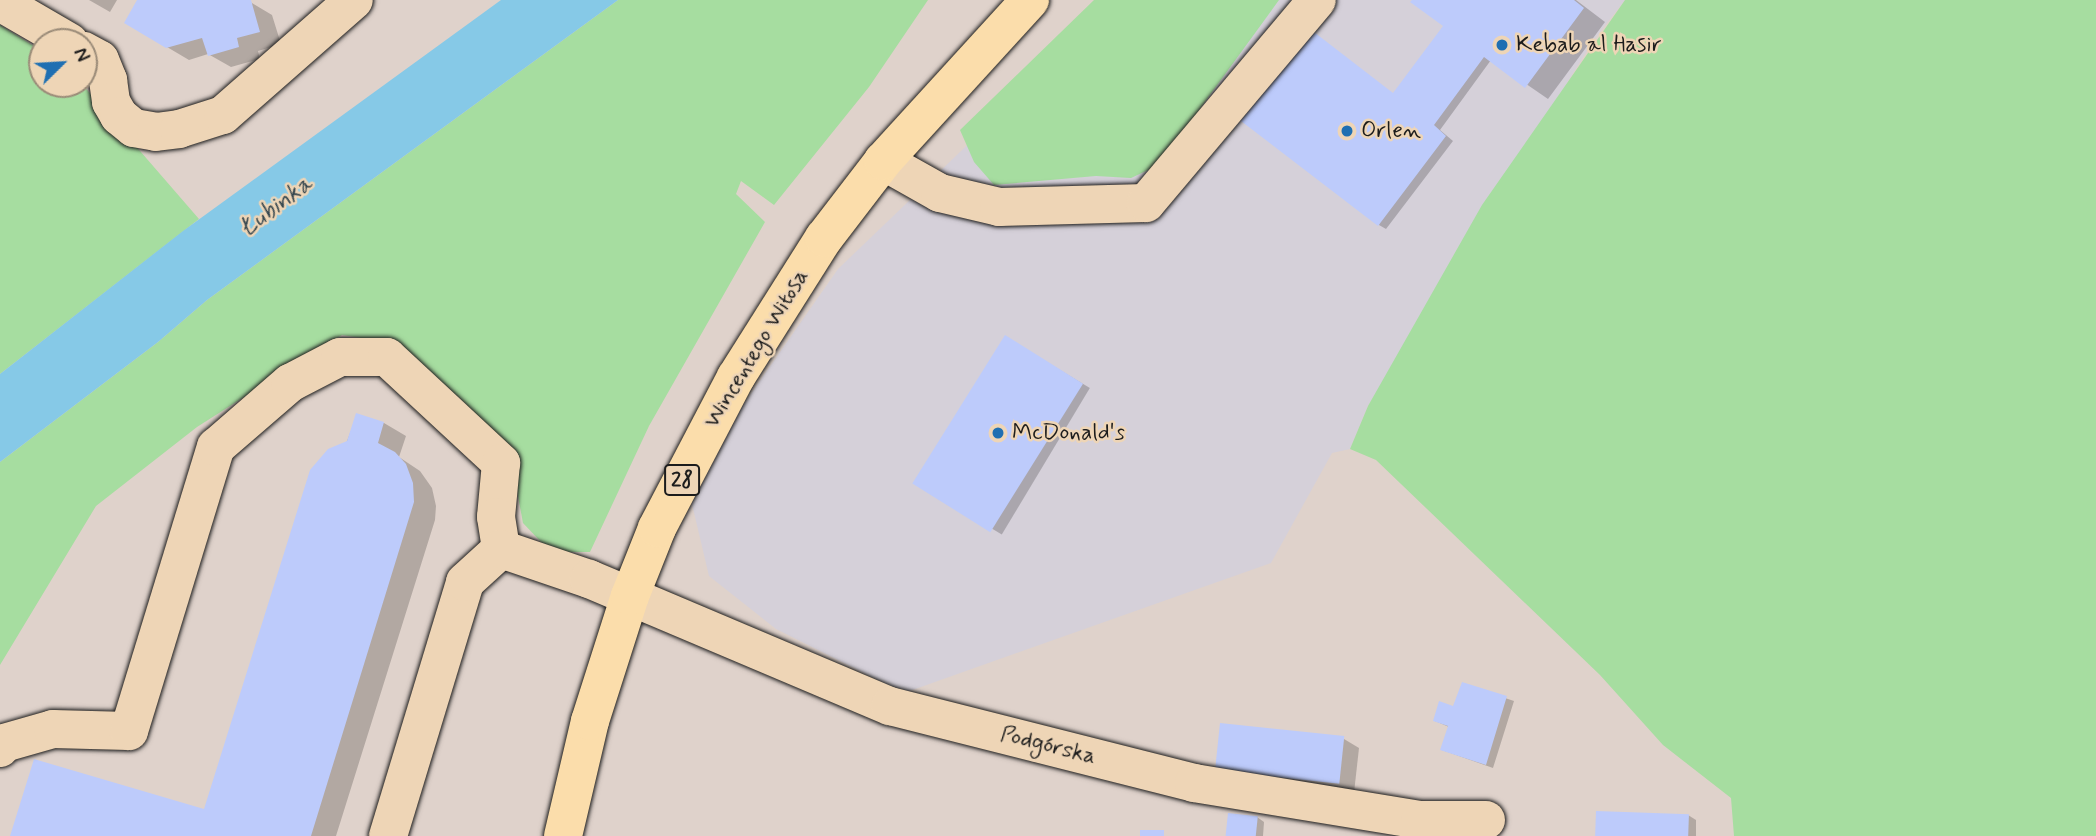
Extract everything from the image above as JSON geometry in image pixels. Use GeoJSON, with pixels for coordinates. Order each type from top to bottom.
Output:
{"type":"FeatureCollection","features":[{"type":"Feature","properties":{"kind":"main road","name":"Wincentego Witosa"},"geometry":{"type":"LineString","coordinates":[[563,836],[590,720],[630,596],[657,528],[736,376],[824,238],[883,161],[1030,0]]}},
{"type":"Feature","properties":{"kind":"street"},"geometry":{"type":"LineString","coordinates":[[98,59],[111,102],[119,116],[134,128],[156,132],[179,129],[223,115],[354,0]]}},
{"type":"Feature","properties":{"kind":"street"},"geometry":{"type":"LineString","coordinates":[[883,161],[940,193],[999,207],[1146,203],[1317,0]]}},
{"type":"Feature","properties":{"kind":"street"},"geometry":{"type":"LineString","coordinates":[[0,2],[45,28]]}},
{"type":"Feature","properties":{"kind":"street"},"geometry":{"type":"LineString","coordinates":[[0,748],[4,743],[52,729],[129,731],[216,447],[290,383],[340,357],[387,357],[501,463],[496,517],[501,549],[465,582],[388,836]]}},
{"type":"Feature","properties":{"kind":"street","name":"Podgórska"},"geometry":{"type":"LineString","coordinates":[[501,549],[630,596],[890,706],[1194,783],[1420,820],[1486,820]]}},
{"type":"Feature","properties":{"kind":"shaded area"},"geometry":{"type":"Polygon","coordinates":[[[1125,0],[1625,0],[1593,41],[1368,406],[1350,449],[1332,453],[1271,563],[904,693],[776,629],[709,576],[691,500],[715,445],[838,269],[1009,105],[1125,0]]]}},
{"type":"Feature","properties":{"kind":"green space"},"geometry":{"type":"Polygon","coordinates":[[[618,0],[928,0],[869,87],[774,205],[741,181],[736,194],[765,222],[649,426],[590,552],[561,552],[541,542],[523,523],[511,459],[466,404],[399,344],[342,335],[197,427],[96,506],[0,665],[0,462],[158,342],[207,300],[618,0]]]}},
{"type":"Feature","properties":{"kind":"green space"},"geometry":{"type":"Polygon","coordinates":[[[1094,0],[1279,0],[1159,165],[1131,178],[1096,176],[994,185],[974,162],[960,130],[1094,0]]]}},
{"type":"Feature","properties":{"kind":"green space"},"geometry":{"type":"Polygon","coordinates":[[[1625,0],[2096,0],[2096,836],[1734,836],[1731,798],[1663,745],[1600,675],[1376,460],[1350,449],[1368,406],[1482,205],[1625,0]]]}},
{"type":"Feature","properties":{"kind":"green space"},"geometry":{"type":"Polygon","coordinates":[[[0,25],[28,42],[28,98],[94,98],[199,219],[0,374],[0,25]]]}},
{"type":"Feature","properties":{"kind":"water","name":"Łubinka"},"geometry":{"type":"Polygon","coordinates":[[[501,0],[618,0],[207,300],[158,342],[0,462],[0,374],[183,231],[501,0]]]}},
{"type":"Feature","properties":{"kind":"building"},"geometry":{"type":"Polygon","coordinates":[[[137,0],[251,0],[260,32],[237,38],[239,47],[208,56],[202,38],[166,48],[124,23],[137,0]]]}},
{"type":"Feature","properties":{"kind":"building","name":"Orlen"},"geometry":{"type":"Polygon","coordinates":[[[1574,0],[1584,8],[1525,88],[1484,57],[1434,125],[1446,136],[1378,226],[1241,121],[1310,29],[1393,93],[1443,26],[1410,2],[1574,0]]]}},
{"type":"Feature","properties":{"kind":"building","name":"McDonald's"},"geometry":{"type":"Polygon","coordinates":[[[1005,335],[1083,384],[990,532],[912,483],[1005,335]]]}},
{"type":"Feature","properties":{"kind":"building"},"geometry":{"type":"Polygon","coordinates":[[[356,413],[384,422],[378,443],[395,452],[406,464],[413,483],[414,502],[311,836],[10,836],[34,759],[204,809],[310,470],[328,449],[347,441],[356,413]]]}},
{"type":"Feature","properties":{"kind":"building"},"geometry":{"type":"Polygon","coordinates":[[[1462,682],[1507,696],[1486,765],[1440,750],[1448,726],[1433,721],[1439,701],[1453,706],[1462,682]]]}},
{"type":"Feature","properties":{"kind":"building"},"geometry":{"type":"Polygon","coordinates":[[[1220,723],[1344,736],[1339,784],[1215,771],[1220,723]]]}},
{"type":"Feature","properties":{"kind":"building"},"geometry":{"type":"Polygon","coordinates":[[[1596,811],[1689,814],[1688,836],[1595,836],[1596,811]]]}},
{"type":"Feature","properties":{"kind":"building"},"geometry":{"type":"Polygon","coordinates":[[[1228,813],[1258,816],[1256,836],[1226,836],[1228,813]]]}},
{"type":"Feature","properties":{"kind":"building"},"geometry":{"type":"Polygon","coordinates":[[[1140,830],[1164,830],[1164,836],[1140,836],[1140,830]]]}},
{"type":"Feature","properties":{"kind":"place","name":"Kebab al Hasir"},"geometry":{"type":"Point","coordinates":[1502,45]}},
{"type":"Feature","properties":{"kind":"place","name":"Orlen"},"geometry":{"type":"Point","coordinates":[1347,131]}},
{"type":"Feature","properties":{"kind":"place","name":"McDonald's"},"geometry":{"type":"Point","coordinates":[998,433]}}]}
